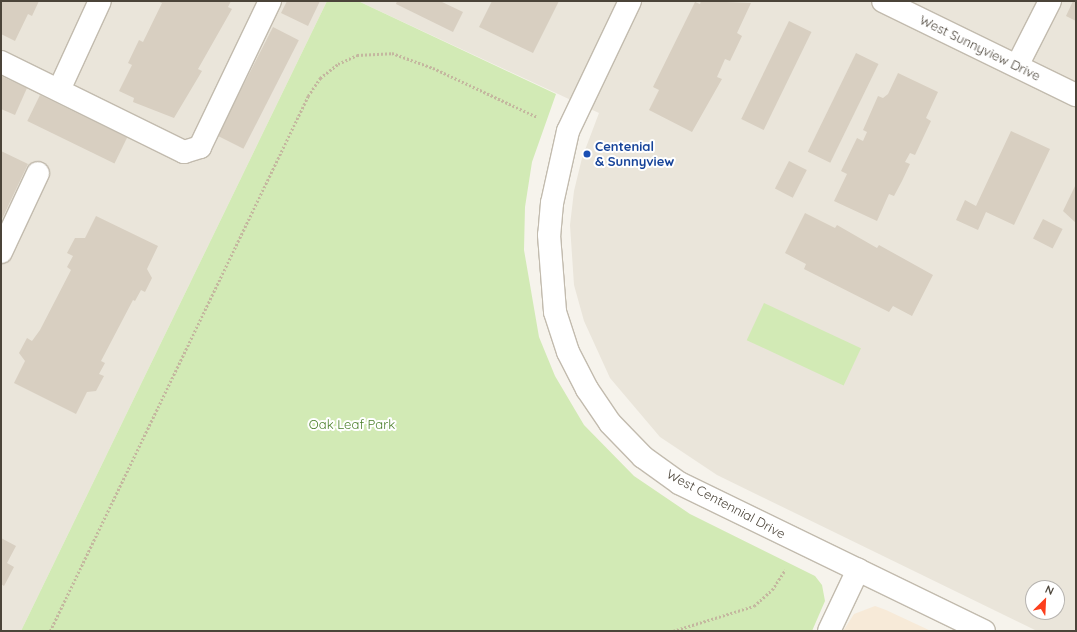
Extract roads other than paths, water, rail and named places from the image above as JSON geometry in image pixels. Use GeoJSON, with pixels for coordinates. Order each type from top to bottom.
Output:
{"type":"FeatureCollection","features":[{"type":"Feature","properties":{"kind":"street"},"geometry":{"type":"LineString","coordinates":[[59,90],[100,1]]}},
{"type":"Feature","properties":{"kind":"street"},"geometry":{"type":"LineString","coordinates":[[1,62],[184,152],[200,147],[270,1]]}},
{"type":"Feature","properties":{"kind":"street","name":"West Centennial Drive"},"geometry":{"type":"LineString","coordinates":[[630,1],[579,106],[561,152],[549,236],[555,312],[568,352],[586,389],[610,423],[643,457],[679,482],[984,631]]}},
{"type":"Feature","properties":{"kind":"street","name":"West Sunnyview Drive"},"geometry":{"type":"LineString","coordinates":[[883,1],[1076,94]]}},
{"type":"Feature","properties":{"kind":"street"},"geometry":{"type":"LineString","coordinates":[[1017,66],[1050,1]]}},
{"type":"Feature","properties":{"kind":"street"},"geometry":{"type":"LineString","coordinates":[[1,252],[38,173]]}},
{"type":"Feature","properties":{"kind":"street"},"geometry":{"type":"LineString","coordinates":[[829,631],[858,570]]}},
{"type":"Feature","properties":{"kind":"place","name":"Centenial & Sunnyview"},"geometry":{"type":"Point","coordinates":[587,154]}},
{"type":"Feature","properties":{"kind":"park label","name":"Oak Leaf Park"},"geometry":{"type":"Point","coordinates":[352,424]}}]}
